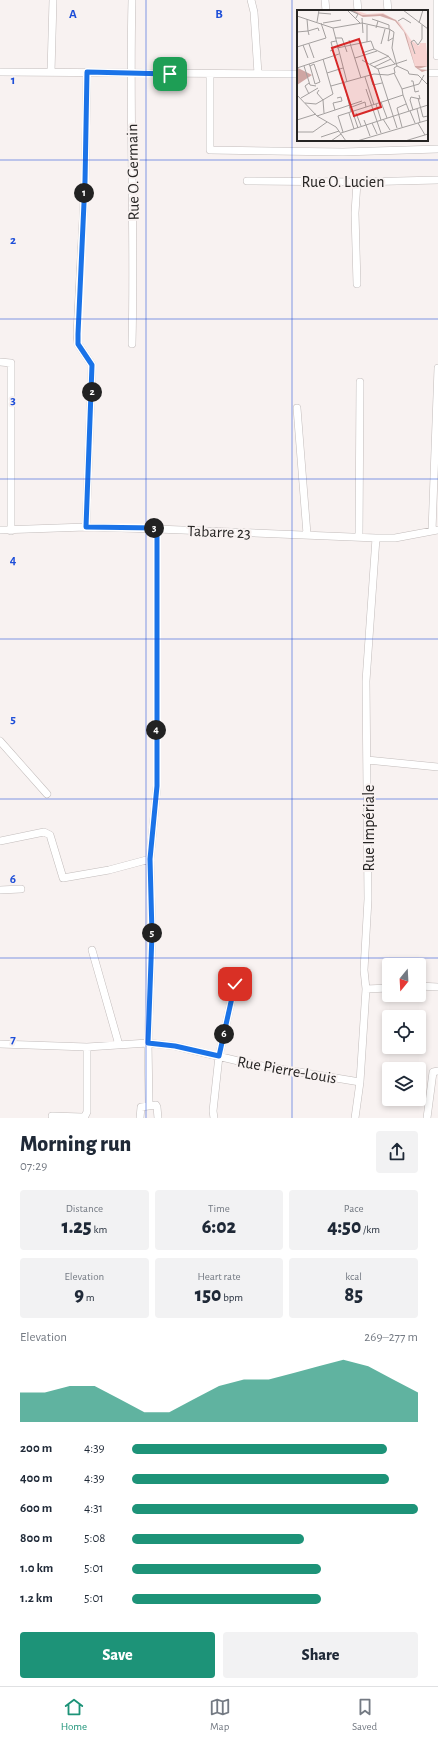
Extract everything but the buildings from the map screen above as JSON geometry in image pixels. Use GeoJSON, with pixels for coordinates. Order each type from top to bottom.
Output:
{"type":"FeatureCollection","features":[{"type":"Feature","properties":{"kind":"street"},"geometry":{"type":"LineString","coordinates":[[51,72],[53,0]]}},
{"type":"Feature","properties":{"kind":"street","name":"Rue O. Germain"},"geometry":{"type":"LineString","coordinates":[[132,0],[130,73],[134,263],[132,344]]}},
{"type":"Feature","properties":{"kind":"street"},"geometry":{"type":"LineString","coordinates":[[251,0],[254,18],[258,74]]}},
{"type":"Feature","properties":{"kind":"street"},"geometry":{"type":"LineString","coordinates":[[325,0],[326,10]]}},
{"type":"Feature","properties":{"kind":"street"},"geometry":{"type":"LineString","coordinates":[[357,0],[358,10]]}},
{"type":"Feature","properties":{"kind":"street"},"geometry":{"type":"LineString","coordinates":[[387,0],[388,10]]}},
{"type":"Feature","properties":{"kind":"street"},"geometry":{"type":"LineString","coordinates":[[437,0],[437,56]]}},
{"type":"Feature","properties":{"kind":"street"},"geometry":{"type":"LineString","coordinates":[[0,72],[297,74]]}},
{"type":"Feature","properties":{"kind":"street"},"geometry":{"type":"LineString","coordinates":[[86,527],[92,365],[78,344],[78,334],[85,181],[87,72]]}},
{"type":"Feature","properties":{"kind":"street"},"geometry":{"type":"LineString","coordinates":[[210,74],[210,150],[343,152],[438,148]]}},
{"type":"Feature","properties":{"kind":"street","name":"Rue O. Lucien"},"geometry":{"type":"LineString","coordinates":[[247,181],[357,182],[438,180]]}},
{"type":"Feature","properties":{"kind":"street"},"geometry":{"type":"LineString","coordinates":[[357,182],[355,213],[357,284]]}},
{"type":"Feature","properties":{"kind":"street"},"geometry":{"type":"LineString","coordinates":[[0,362],[11,363],[10,531]]}},
{"type":"Feature","properties":{"kind":"street"},"geometry":{"type":"LineString","coordinates":[[435,530],[438,368]]}},
{"type":"Feature","properties":{"kind":"street"},"geometry":{"type":"LineString","coordinates":[[359,537],[360,382]]}},
{"type":"Feature","properties":{"kind":"street"},"geometry":{"type":"LineString","coordinates":[[297,408],[307,534]]}},
{"type":"Feature","properties":{"kind":"street","name":"Tabarre 23"},"geometry":{"type":"LineString","coordinates":[[0,530],[10,531],[86,527],[157,528],[376,538],[395,538],[435,530]]}},
{"type":"Feature","properties":{"kind":"street"},"geometry":{"type":"LineString","coordinates":[[149,1105],[148,1043],[152,934],[150,859],[157,786],[157,528]]}},
{"type":"Feature","properties":{"kind":"street","name":"Rue Impériale"},"geometry":{"type":"LineString","coordinates":[[355,1118],[360,1082],[366,989],[364,970],[368,899],[366,681],[376,538]]}},
{"type":"Feature","properties":{"kind":"street"},"geometry":{"type":"LineString","coordinates":[[0,741],[46,794]]}},
{"type":"Feature","properties":{"kind":"street"},"geometry":{"type":"LineString","coordinates":[[367,760],[438,767]]}},
{"type":"Feature","properties":{"kind":"street"},"geometry":{"type":"LineString","coordinates":[[0,841],[44,832],[48,833],[50,835],[63,878],[109,870],[150,859]]}},
{"type":"Feature","properties":{"kind":"street"},"geometry":{"type":"LineString","coordinates":[[0,890],[21,889]]}},
{"type":"Feature","properties":{"kind":"street"},"geometry":{"type":"LineString","coordinates":[[92,950],[119,1045]]}},
{"type":"Feature","properties":{"kind":"street"},"geometry":{"type":"LineString","coordinates":[[214,1118],[213,1111],[219,1056],[235,984]]}},
{"type":"Feature","properties":{"kind":"street"},"geometry":{"type":"LineString","coordinates":[[426,986],[438,987]]}},
{"type":"Feature","properties":{"kind":"street"},"geometry":{"type":"LineString","coordinates":[[366,989],[382,988]]}},
{"type":"Feature","properties":{"kind":"street","name":"Rue Pierre-Louis"},"geometry":{"type":"LineString","coordinates":[[0,1044],[88,1047],[148,1043],[175,1046],[251,1064],[360,1082]]}},
{"type":"Feature","properties":{"kind":"street"},"geometry":{"type":"LineString","coordinates":[[52,1116],[85,1116],[87,1112],[88,1047]]}},
{"type":"Feature","properties":{"kind":"street"},"geometry":{"type":"LineString","coordinates":[[427,1118],[433,1072],[438,1071]]}},
{"type":"Feature","properties":{"kind":"street"},"geometry":{"type":"LineString","coordinates":[[140,1118],[141,1107],[149,1105],[157,1106],[158,1118]]}},
{"type":"Feature","properties":{"kind":"route"},"geometry":{"type":"LineString","coordinates":[[170,74],[87,72],[85,181],[78,334],[78,344],[87,355],[92,365],[86,527],[157,528],[157,786],[150,859],[152,934],[148,1043],[175,1046],[219,1056],[235,984]]}}]}
